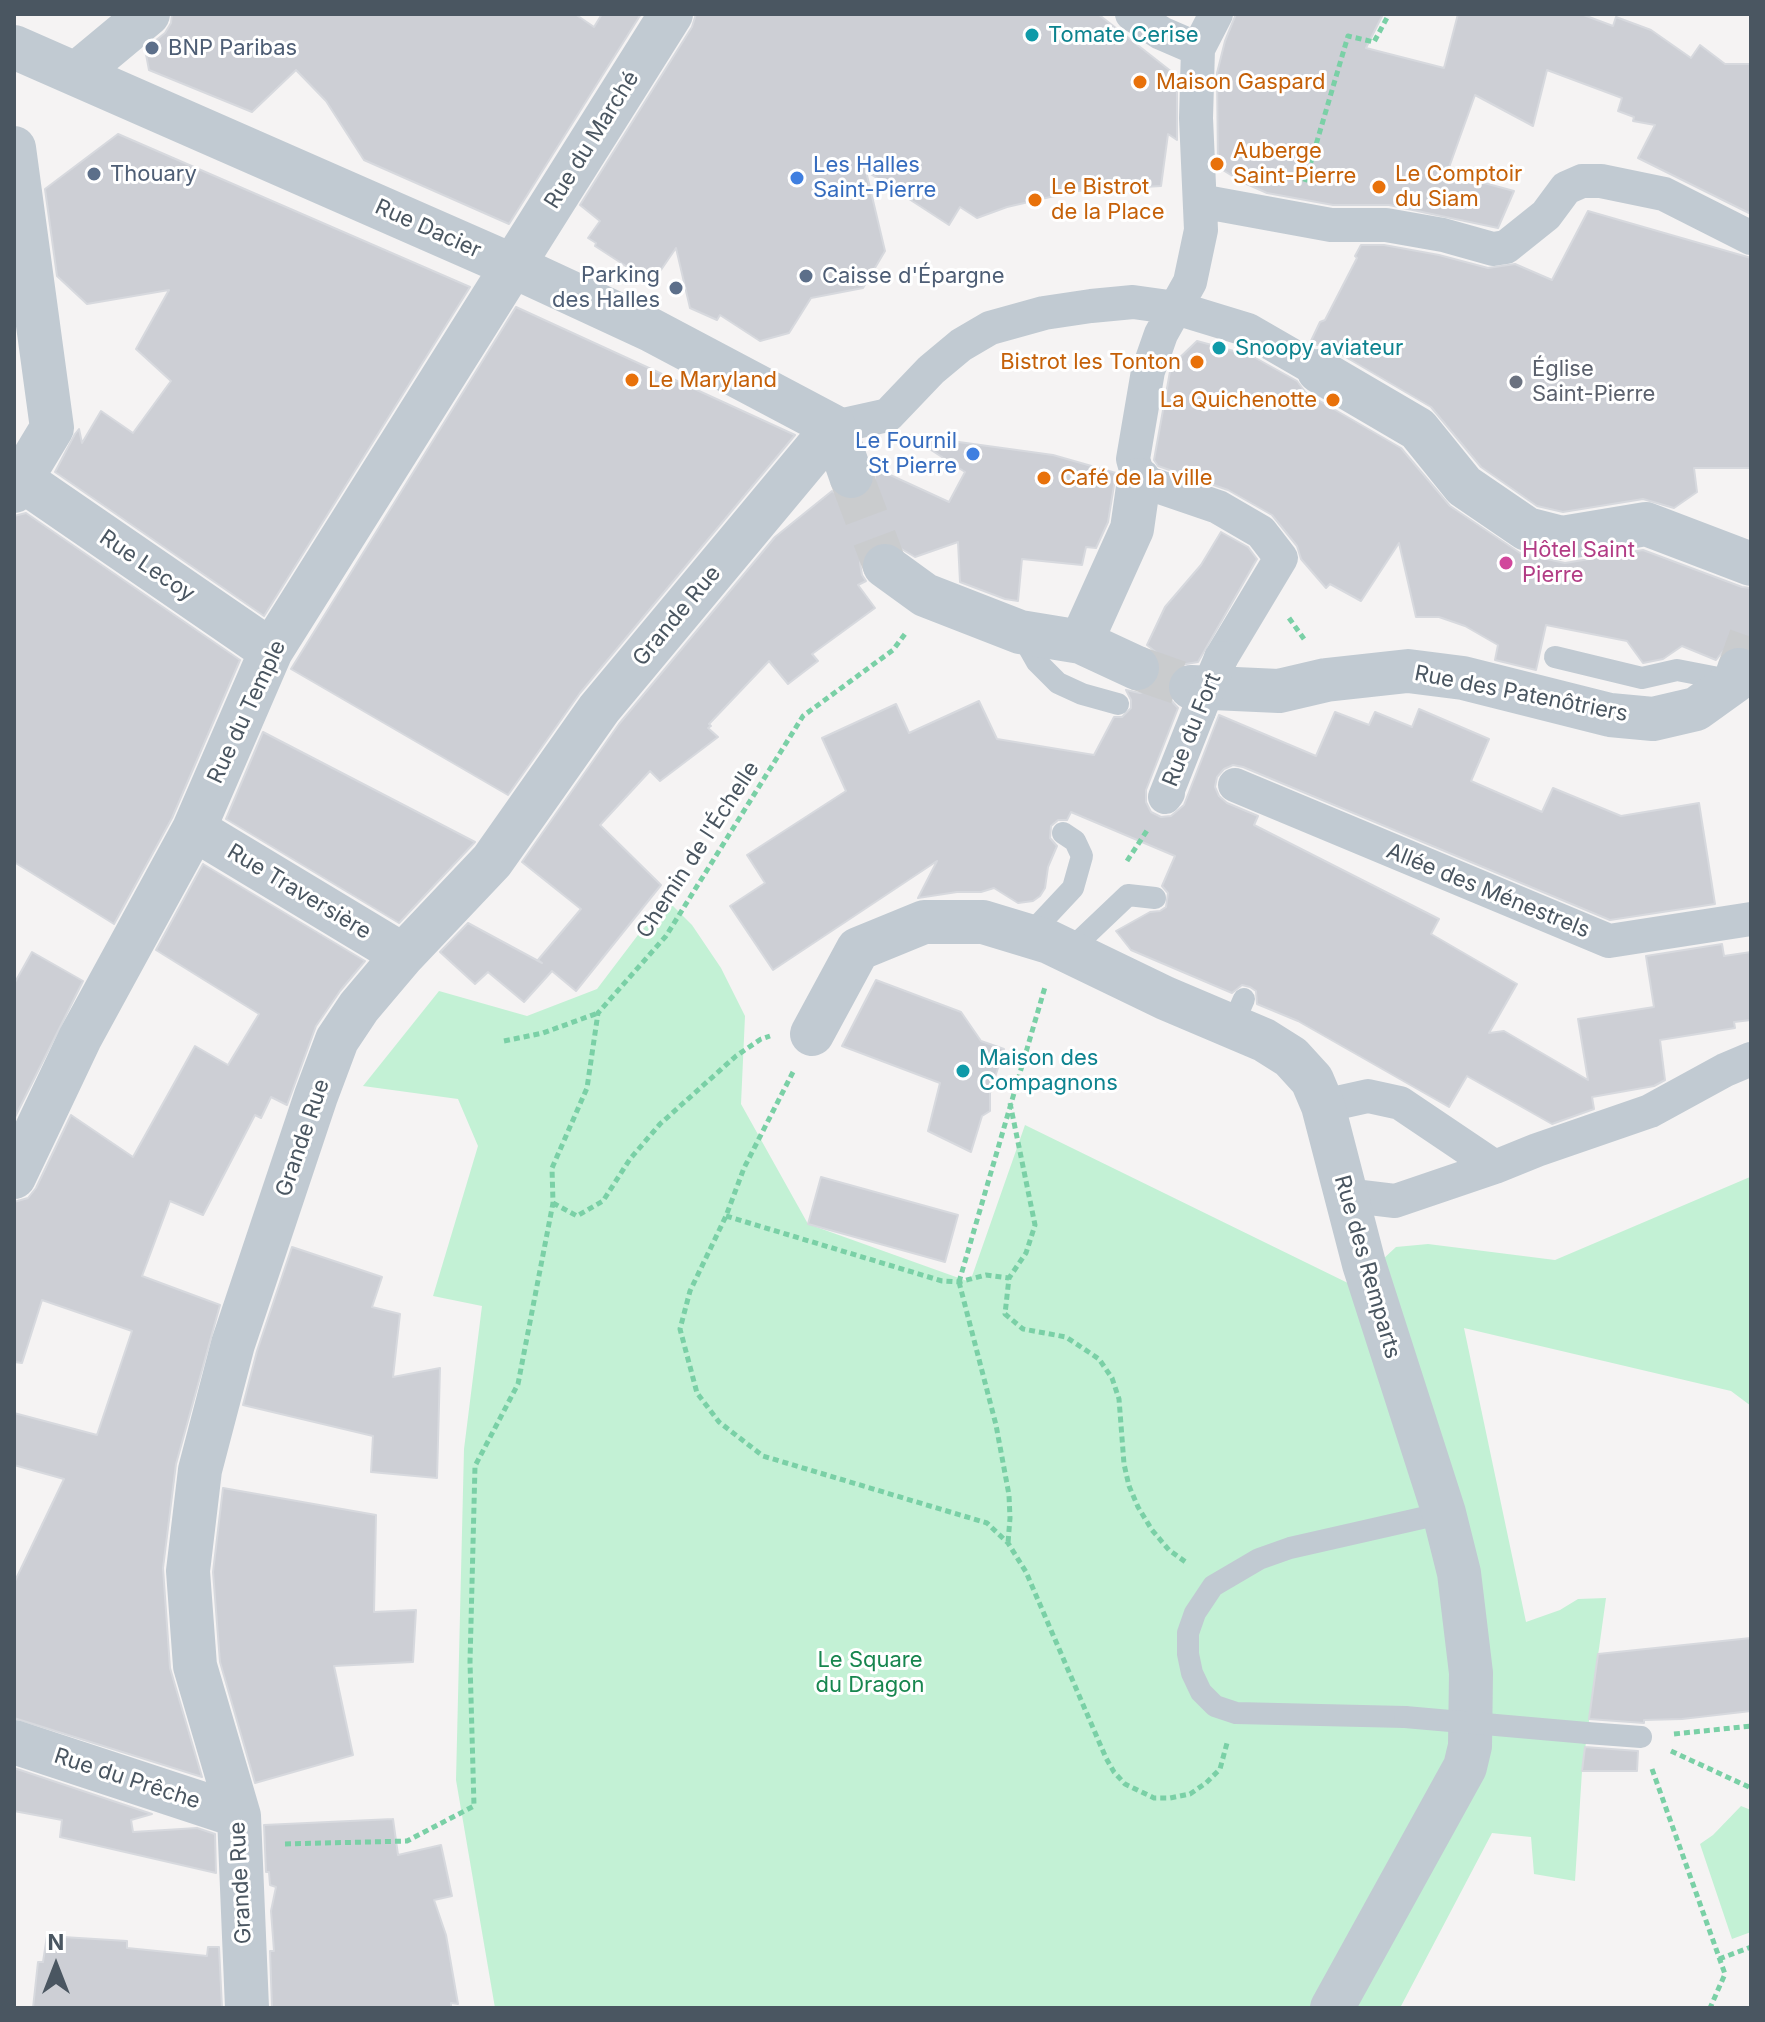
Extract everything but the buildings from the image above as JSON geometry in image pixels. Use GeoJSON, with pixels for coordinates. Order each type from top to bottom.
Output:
{"type":"FeatureCollection","features":[{"type":"Feature","properties":{"kind":"street"},"geometry":{"type":"LineString","coordinates":[[76,74],[148,14]]}},
{"type":"Feature","properties":{"kind":"street","name":"Rue du Marché"},"geometry":{"type":"LineString","coordinates":[[513,266],[671,14]]}},
{"type":"Feature","properties":{"kind":"street"},"geometry":{"type":"LineString","coordinates":[[1132,14],[1161,33],[1198,49]]}},
{"type":"Feature","properties":{"kind":"street"},"geometry":{"type":"LineString","coordinates":[[1081,642],[1132,529],[1139,480],[1133,459],[1140,410],[1161,334],[1190,282],[1201,230],[1196,118],[1198,49],[1216,14]]}},
{"type":"Feature","properties":{"kind":"street","name":"Rue Dacier"},"geometry":{"type":"LineString","coordinates":[[14,47],[513,266],[651,330],[834,427]]}},
{"type":"Feature","properties":{"kind":"street"},"geometry":{"type":"LineString","coordinates":[[14,148],[52,428],[18,486]]}},
{"type":"Feature","properties":{"kind":"street"},"geometry":{"type":"LineString","coordinates":[[1200,201],[1331,225],[1386,225],[1443,235],[1493,249],[1506,247],[1546,215],[1566,188],[1582,181],[1601,181],[1664,194],[1751,238]]}},
{"type":"Feature","properties":{"kind":"street","name":"Rue du Temple"},"geometry":{"type":"LineString","coordinates":[[14,1177],[80,1038],[194,829],[271,651],[513,266]]}},
{"type":"Feature","properties":{"kind":"street"},"geometry":{"type":"LineString","coordinates":[[851,476],[834,427],[888,415],[931,370],[961,345],[990,328],[1044,313],[1133,302],[1176,308],[1248,330],[1418,429],[1464,486],[1527,529],[1562,538],[1646,524],[1751,564]]}},
{"type":"Feature","properties":{"kind":"street","name":"Grande Rue"},"geometry":{"type":"LineString","coordinates":[[247,2008],[240,1831],[195,1666],[188,1571],[200,1470],[233,1344],[337,1040],[359,1007],[403,955],[492,861],[599,709],[834,427]]}},
{"type":"Feature","properties":{"kind":"street","name":"Rue du Fort"},"geometry":{"type":"LineString","coordinates":[[1139,480],[1218,507],[1261,532],[1281,558],[1204,686],[1196,778]]}},
{"type":"Feature","properties":{"kind":"street","name":"Rue Lecoy"},"geometry":{"type":"LineString","coordinates":[[18,486],[271,651]]}},
{"type":"Feature","properties":{"kind":"street"},"geometry":{"type":"LineString","coordinates":[[885,566],[925,595],[1020,632],[1081,642],[1128,686]]}},
{"type":"Feature","properties":{"kind":"street","name":"Rue des Patenôtriers"},"geometry":{"type":"LineString","coordinates":[[1204,686],[1279,691],[1326,680],[1408,671],[1463,678],[1610,715],[1653,719],[1696,709],[1737,676]]}},
{"type":"Feature","properties":{"kind":"street","name":"Allée des Ménestrels"},"geometry":{"type":"LineString","coordinates":[[1196,778],[1609,941],[1751,919]]}},
{"type":"Feature","properties":{"kind":"street","name":"Rue Traversière"},"geometry":{"type":"LineString","coordinates":[[194,829],[403,955]]}},
{"type":"Feature","properties":{"kind":"street","name":"Rue des Remparts"},"geometry":{"type":"LineString","coordinates":[[812,1034],[858,949],[924,922],[983,922],[1051,944],[1165,998],[1238,1012],[1264,1040],[1291,1057],[1312,1080],[1323,1106],[1364,1264],[1444,1513],[1459,1573],[1471,1673],[1470,1746],[1465,1767],[1332,2008]]}},
{"type":"Feature","properties":{"kind":"street"},"geometry":{"type":"LineString","coordinates":[[1345,1195],[1395,1201],[1650,1111],[1751,1059]]}},
{"type":"Feature","properties":{"kind":"street"},"geometry":{"type":"LineString","coordinates":[[1323,1106],[1368,1096],[1400,1103],[1495,1167]]}},
{"type":"Feature","properties":{"kind":"street","name":"Rue du Prêche"},"geometry":{"type":"LineString","coordinates":[[14,1742],[240,1831]]}},
{"type":"Feature","properties":{"kind":"lane"},"geometry":{"type":"LineString","coordinates":[[1020,632],[1037,662],[1058,683],[1082,694],[1128,686]]}},
{"type":"Feature","properties":{"kind":"lane"},"geometry":{"type":"LineString","coordinates":[[1555,657],[1642,678],[1677,670],[1737,676]]}},
{"type":"Feature","properties":{"kind":"lane"},"geometry":{"type":"LineString","coordinates":[[1051,944],[1082,856],[1075,841],[1063,833]]}},
{"type":"Feature","properties":{"kind":"lane"},"geometry":{"type":"LineString","coordinates":[[1051,944],[1128,895],[1155,898]]}},
{"type":"Feature","properties":{"kind":"lane"},"geometry":{"type":"LineString","coordinates":[[1444,1513],[1290,1548],[1259,1559],[1213,1586],[1195,1613],[1188,1633],[1192,1673],[1201,1692],[1215,1706],[1236,1713],[1405,1717],[1641,1737]]}},
{"type":"Feature","properties":{"kind":"path"},"geometry":{"type":"LineString","coordinates":[[1294,218],[1348,36],[1374,42],[1389,14]]}},
{"type":"Feature","properties":{"kind":"path"},"geometry":{"type":"LineString","coordinates":[[1265,584],[1301,633],[1326,680]]}},
{"type":"Feature","properties":{"kind":"path","name":"Chemin de l'Échelle"},"geometry":{"type":"LineString","coordinates":[[598,1013],[666,936],[803,716],[893,650],[911,626],[925,595]]}},
{"type":"Feature","properties":{"kind":"path"},"geometry":{"type":"LineString","coordinates":[[1008,1543],[1009,1495],[996,1425],[959,1282],[1051,944]]}},
{"type":"Feature","properties":{"kind":"path"},"geometry":{"type":"LineString","coordinates":[[504,1041],[543,1033],[598,1013]]}},
{"type":"Feature","properties":{"kind":"path"},"geometry":{"type":"LineString","coordinates":[[240,1831],[407,1841],[474,1806],[470,1662],[475,1466],[518,1384],[553,1203],[552,1168],[587,1088],[598,1013]]}},
{"type":"Feature","properties":{"kind":"path"},"geometry":{"type":"LineString","coordinates":[[553,1203],[577,1216],[603,1201],[630,1159],[660,1124],[736,1056],[761,1039],[782,1032],[812,1034],[744,1168],[726,1216],[690,1291],[680,1329],[697,1393],[719,1422],[763,1456],[987,1523],[1008,1543],[1026,1572],[1106,1758],[1125,1784],[1154,1798],[1190,1794],[1220,1769],[1236,1713]]}},
{"type":"Feature","properties":{"kind":"path"},"geometry":{"type":"LineString","coordinates":[[1010,1103],[1035,1225],[1026,1253],[1009,1278],[1005,1314],[1023,1329],[1066,1337],[1099,1359],[1112,1378],[1119,1399],[1124,1464],[1138,1507],[1169,1550],[1213,1586]]}},
{"type":"Feature","properties":{"kind":"path"},"geometry":{"type":"LineString","coordinates":[[726,1216],[942,1281],[959,1282],[986,1275],[1009,1278]]}},
{"type":"Feature","properties":{"kind":"path"},"geometry":{"type":"LineString","coordinates":[[1641,1737],[1751,1726]]}},
{"type":"Feature","properties":{"kind":"path"},"geometry":{"type":"LineString","coordinates":[[1641,1737],[1751,1788]]}},
{"type":"Feature","properties":{"kind":"path"},"geometry":{"type":"LineString","coordinates":[[1641,1737],[1725,1974],[1710,2008]]}},
{"type":"Feature","properties":{"kind":"path"},"geometry":{"type":"LineString","coordinates":[[1719,1959],[1751,1947]]}},
{"type":"Feature","properties":{"kind":"green space","name":"Le Square du Dragon"},"geometry":{"type":"Polygon","coordinates":[[[669,902],[692,925],[721,968],[745,1016],[741,1104],[808,1224],[970,1282],[1025,1125],[1354,1286],[1396,1247],[1428,1244],[1555,1260],[1750,1177],[1751,1171],[1751,1406],[1731,1391],[1464,1328],[1526,1622],[1560,1610],[1578,1599],[1606,1598],[1582,1771],[1575,1881],[1534,1874],[1531,1837],[1492,1833],[1400,2008],[495,2008],[456,1780],[464,1449],[482,1306],[433,1296],[478,1146],[458,1099],[363,1086],[439,991],[527,1016],[597,989],[641,931],[669,902]]]}},
{"type":"Feature","properties":{"kind":"green space"},"geometry":{"type":"Polygon","coordinates":[[[1741,1806],[1751,1810],[1751,1932],[1732,1939],[1700,1844],[1741,1806]]]}},
{"type":"Feature","properties":{"kind":"tunnel"},"geometry":{"type":"LineString","coordinates":[[851,476],[885,566]]}},
{"type":"Feature","properties":{"kind":"tunnel"},"geometry":{"type":"LineString","coordinates":[[1739,670],[1751,637]]}},
{"type":"Feature","properties":{"kind":"tunnel"},"geometry":{"type":"LineString","coordinates":[[1137,668],[1191,687]]}},
{"type":"Feature","properties":{"kind":"place","name":"Tomate Cerise"},"geometry":{"type":"Point","coordinates":[1032,35]}},
{"type":"Feature","properties":{"kind":"place","name":"BNP Paribas"},"geometry":{"type":"Point","coordinates":[152,48]}},
{"type":"Feature","properties":{"kind":"place","name":"Maison Gaspard"},"geometry":{"type":"Point","coordinates":[1140,82]}},
{"type":"Feature","properties":{"kind":"place","name":"Auberge Saint-Pierre"},"geometry":{"type":"Point","coordinates":[1217,164]}},
{"type":"Feature","properties":{"kind":"place","name":"Thouary"},"geometry":{"type":"Point","coordinates":[94,174]}},
{"type":"Feature","properties":{"kind":"place","name":"Les Halles Saint-Pierre"},"geometry":{"type":"Point","coordinates":[797,178]}},
{"type":"Feature","properties":{"kind":"place","name":"Le Comptoir du Siam"},"geometry":{"type":"Point","coordinates":[1379,187]}},
{"type":"Feature","properties":{"kind":"place","name":"Le Bistrot de la Place"},"geometry":{"type":"Point","coordinates":[1035,200]}},
{"type":"Feature","properties":{"kind":"place","name":"Caisse d'Épargne"},"geometry":{"type":"Point","coordinates":[806,276]}},
{"type":"Feature","properties":{"kind":"place","name":"Parking des Halles"},"geometry":{"type":"Point","coordinates":[676,288]}},
{"type":"Feature","properties":{"kind":"place","name":"Snoopy aviateur"},"geometry":{"type":"Point","coordinates":[1219,348]}},
{"type":"Feature","properties":{"kind":"place","name":"Bistrot les Tonton"},"geometry":{"type":"Point","coordinates":[1197,362]}},
{"type":"Feature","properties":{"kind":"place","name":"Le Maryland"},"geometry":{"type":"Point","coordinates":[632,380]}},
{"type":"Feature","properties":{"kind":"place","name":"Église Saint-Pierre"},"geometry":{"type":"Point","coordinates":[1516,382]}},
{"type":"Feature","properties":{"kind":"place","name":"La Quichenotte"},"geometry":{"type":"Point","coordinates":[1333,400]}},
{"type":"Feature","properties":{"kind":"place","name":"Le Fournil St Pierre"},"geometry":{"type":"Point","coordinates":[973,454]}},
{"type":"Feature","properties":{"kind":"place","name":"Café de la ville"},"geometry":{"type":"Point","coordinates":[1044,478]}},
{"type":"Feature","properties":{"kind":"place","name":"Hôtel Saint Pierre"},"geometry":{"type":"Point","coordinates":[1506,563]}},
{"type":"Feature","properties":{"kind":"place","name":"Maison des Compagnons"},"geometry":{"type":"Point","coordinates":[963,1071]}}]}
